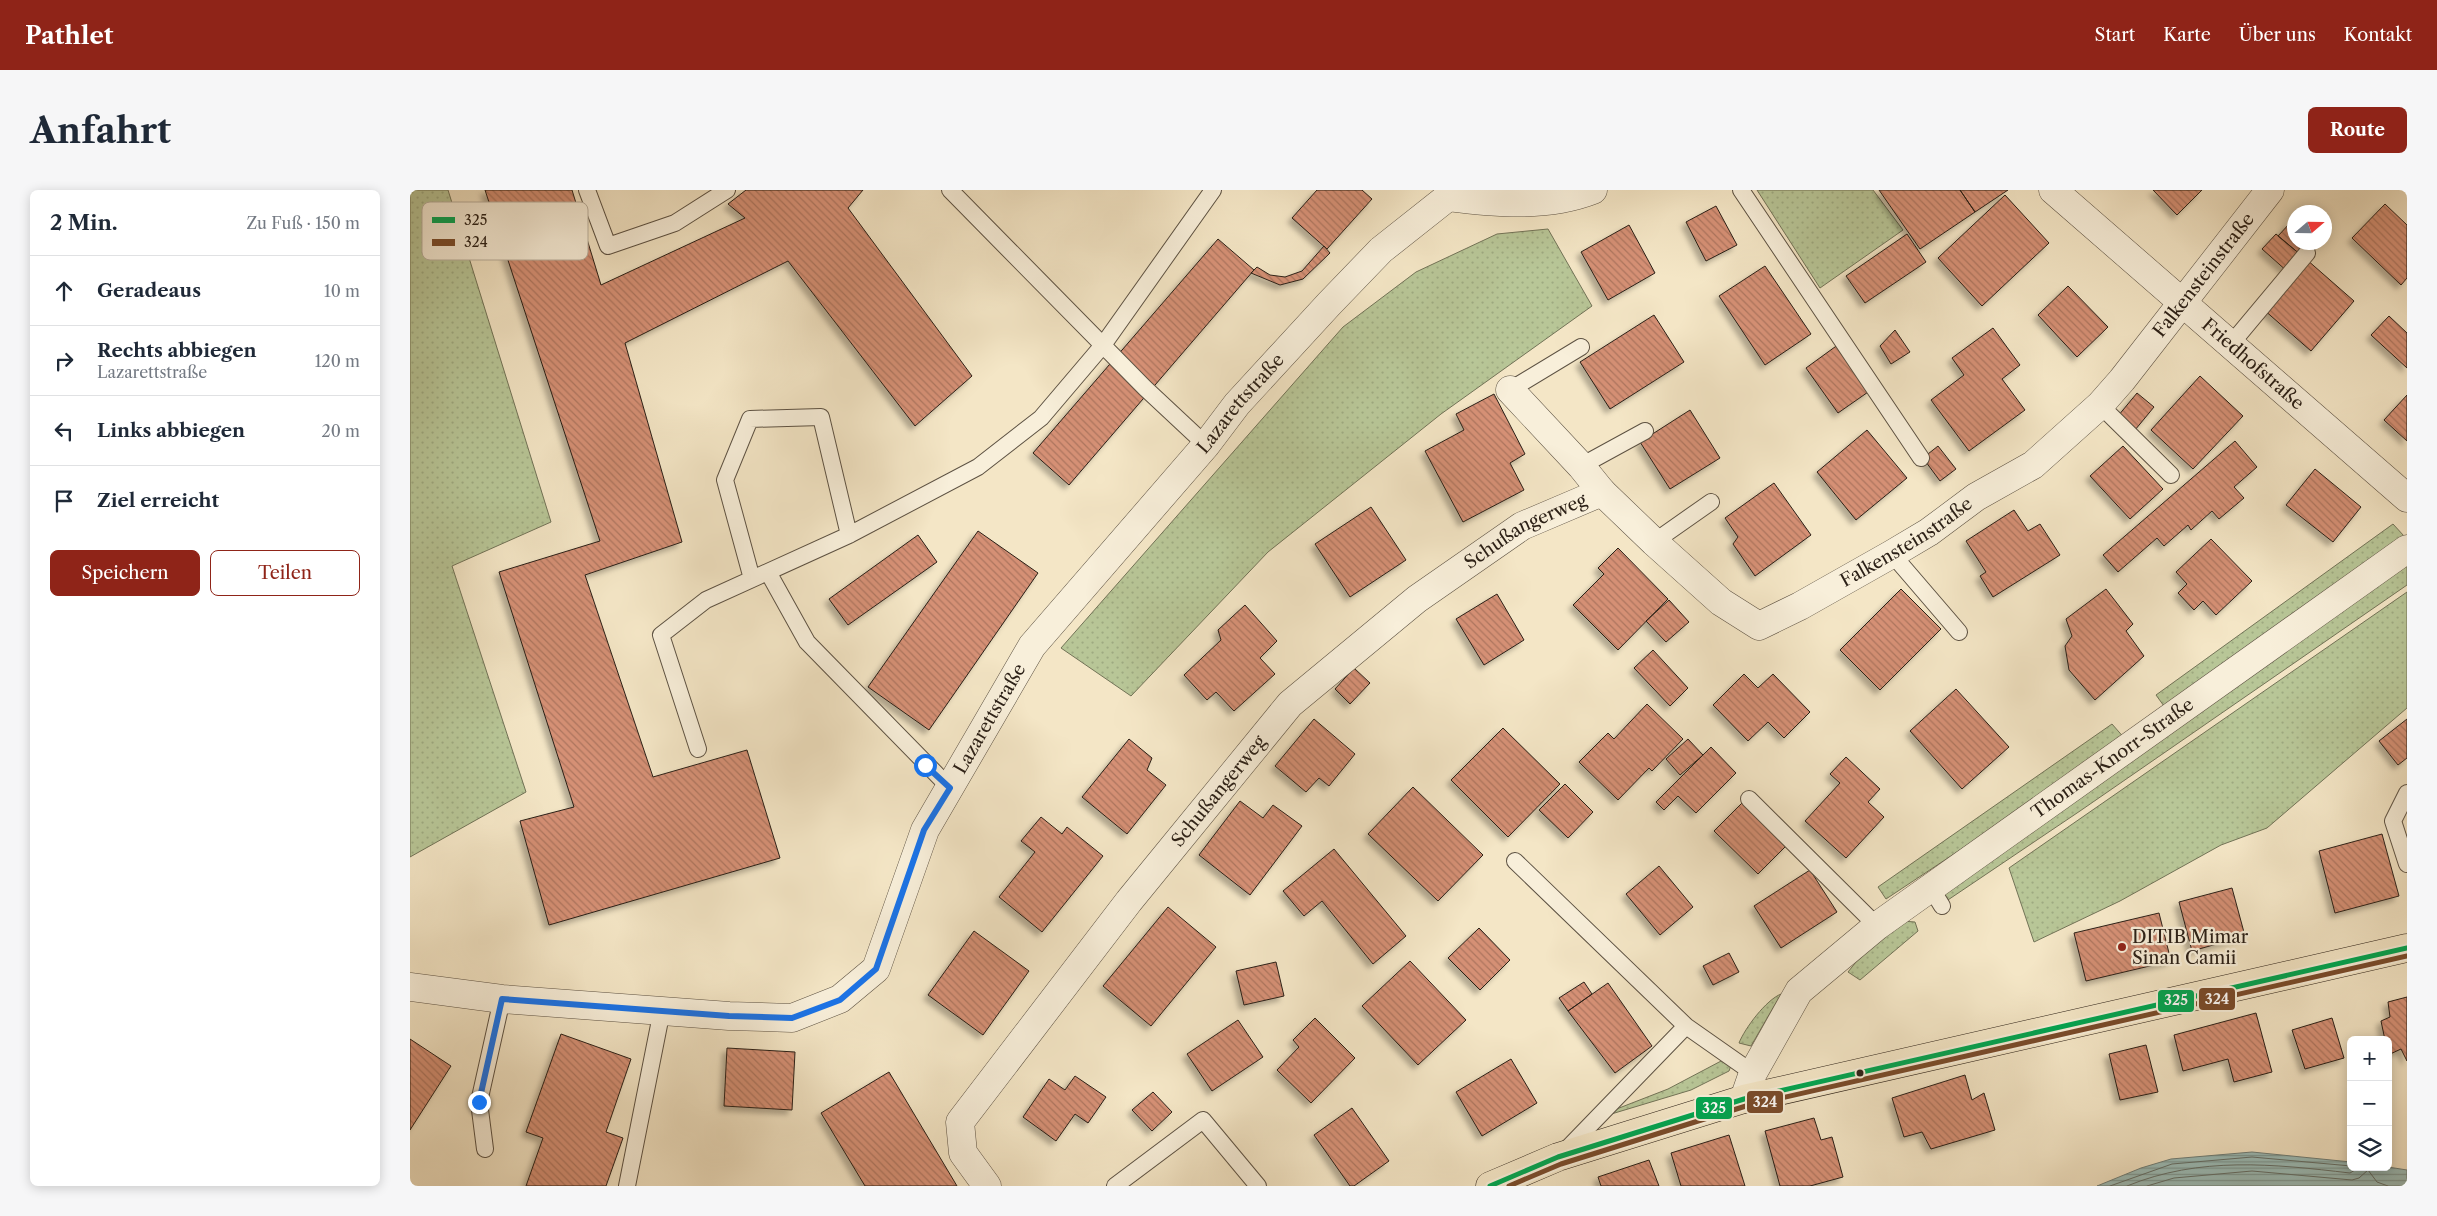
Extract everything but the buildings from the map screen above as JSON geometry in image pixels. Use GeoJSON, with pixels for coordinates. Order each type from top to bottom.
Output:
{"type":"FeatureCollection","features":[{"type":"Feature","properties":{"kind":"main road"},"geometry":{"type":"LineString","coordinates":[[1490,1186],[1558,1157],[1744,1099],[2407,948]]}},
{"type":"Feature","properties":{"kind":"street"},"geometry":{"type":"LineString","coordinates":[[1444,194],[1503,204],[1572,198],[1593,190]]}},
{"type":"Feature","properties":{"kind":"street","name":"Friedhofstraße"},"geometry":{"type":"LineString","coordinates":[[2053,190],[2407,498]]}},
{"type":"Feature","properties":{"kind":"street","name":"Falkensteinstraße"},"geometry":{"type":"LineString","coordinates":[[1510,390],[1581,466],[1602,492],[1654,542],[1721,602],[1759,626],[1800,606],[1892,554],[1929,532],[1976,497],[2033,464],[2100,405],[2122,380],[2184,303],[2270,190]]}},
{"type":"Feature","properties":{"kind":"street","name":"Lazarettstraße"},"geometry":{"type":"LineString","coordinates":[[410,988],[502,999],[792,1018],[840,1000],[876,969],[924,830],[1032,646],[1206,445],[1237,404],[1381,250],[1444,194]]}},
{"type":"Feature","properties":{"kind":"street","name":"Schußangerweg"},"geometry":{"type":"LineString","coordinates":[[987,1186],[963,1153],[960,1122],[1129,901],[1290,704],[1417,599],[1514,532],[1602,492]]}},
{"type":"Feature","properties":{"kind":"street","name":"Thomas-Knorr-Straße"},"geometry":{"type":"LineString","coordinates":[[1744,1099],[1753,1073],[1799,991],[1877,926],[1937,897],[2407,549]]}},
{"type":"Feature","properties":{"kind":"lane"},"geometry":{"type":"LineString","coordinates":[[587,190],[608,246],[675,223],[728,190]]}},
{"type":"Feature","properties":{"kind":"lane"},"geometry":{"type":"LineString","coordinates":[[950,190],[1103,345],[1206,445]]}},
{"type":"Feature","properties":{"kind":"lane"},"geometry":{"type":"LineString","coordinates":[[698,749],[661,635],[706,600],[849,535],[978,467],[1041,418],[1103,345],[1213,190]]}},
{"type":"Feature","properties":{"kind":"lane"},"geometry":{"type":"LineString","coordinates":[[1741,190],[1920,458]]}},
{"type":"Feature","properties":{"kind":"lane"},"geometry":{"type":"LineString","coordinates":[[2231,344],[2308,253]]}},
{"type":"Feature","properties":{"kind":"lane"},"geometry":{"type":"LineString","coordinates":[[1510,390],[1581,347]]}},
{"type":"Feature","properties":{"kind":"lane"},"geometry":{"type":"LineString","coordinates":[[2100,405],[2171,475]]}},
{"type":"Feature","properties":{"kind":"lane"},"geometry":{"type":"LineString","coordinates":[[752,579],[725,480],[750,419],[822,417],[849,535]]}},
{"type":"Feature","properties":{"kind":"lane"},"geometry":{"type":"LineString","coordinates":[[1581,466],[1645,431]]}},
{"type":"Feature","properties":{"kind":"lane"},"geometry":{"type":"LineString","coordinates":[[1654,542],[1711,502]]}},
{"type":"Feature","properties":{"kind":"lane"},"geometry":{"type":"LineString","coordinates":[[1892,554],[1959,632]]}},
{"type":"Feature","properties":{"kind":"lane"},"geometry":{"type":"LineString","coordinates":[[768,572],[806,642],[950,788]]}},
{"type":"Feature","properties":{"kind":"lane"},"geometry":{"type":"LineString","coordinates":[[2407,793],[2393,821],[2407,864]]}},
{"type":"Feature","properties":{"kind":"lane"},"geometry":{"type":"LineString","coordinates":[[1749,799],[1877,926]]}},
{"type":"Feature","properties":{"kind":"lane"},"geometry":{"type":"LineString","coordinates":[[1515,861],[1686,1026],[1753,1073]]}},
{"type":"Feature","properties":{"kind":"lane"},"geometry":{"type":"LineString","coordinates":[[486,1149],[479,1102],[502,999]]}},
{"type":"Feature","properties":{"kind":"lane"},"geometry":{"type":"LineString","coordinates":[[627,1186],[662,1010]]}},
{"type":"Feature","properties":{"kind":"lane"},"geometry":{"type":"LineString","coordinates":[[1558,1157],[1686,1026]]}},
{"type":"Feature","properties":{"kind":"lane"},"geometry":{"type":"LineString","coordinates":[[1115,1186],[1203,1120],[1258,1186]]}},
{"type":"Feature","properties":{"kind":"green space"},"geometry":{"type":"Polygon","coordinates":[[[410,190],[448,190],[452,202],[422,202],[422,260],[470,260],[551,522],[452,566],[526,792],[410,857],[410,190]]]}},
{"type":"Feature","properties":{"kind":"green space"},"geometry":{"type":"Polygon","coordinates":[[[1757,190],[1873,190],[1903,230],[1820,288],[1757,190]]]}},
{"type":"Feature","properties":{"kind":"green space"},"geometry":{"type":"Polygon","coordinates":[[[1548,229],[1592,306],[1441,414],[1268,552],[1131,696],[1061,648],[1343,327],[1416,272],[1497,234],[1548,229]]]}},
{"type":"Feature","properties":{"kind":"green space"},"geometry":{"type":"Polygon","coordinates":[[[2393,524],[2404,536],[2169,713],[2156,695],[2393,524]]]}},
{"type":"Feature","properties":{"kind":"green space"},"geometry":{"type":"Polygon","coordinates":[[[2407,563],[2407,585],[1936,908],[1948,887],[2407,563]]]}},
{"type":"Feature","properties":{"kind":"green space"},"geometry":{"type":"Polygon","coordinates":[[[2407,592],[2407,708],[2267,828],[2221,845],[2120,901],[2034,942],[2009,868],[2407,592]]]}},
{"type":"Feature","properties":{"kind":"green space"},"geometry":{"type":"Polygon","coordinates":[[[2112,724],[2126,740],[1886,899],[1878,887],[2112,724]]]}},
{"type":"Feature","properties":{"kind":"green space"},"geometry":{"type":"Polygon","coordinates":[[[1902,921],[1915,922],[1918,931],[1860,980],[1848,972],[1856,962],[1902,921]]]}},
{"type":"Feature","properties":{"kind":"green space"},"geometry":{"type":"Polygon","coordinates":[[[1781,994],[1751,1046],[1739,1043],[1757,1015],[1769,1002],[1781,994]]]}},
{"type":"Feature","properties":{"kind":"green space"},"geometry":{"type":"Polygon","coordinates":[[[1723,1060],[1732,1063],[1729,1071],[1691,1090],[1608,1115],[1614,1110],[1668,1089],[1723,1060]]]}},
{"type":"Feature","properties":{"kind":"water"},"geometry":{"type":"Polygon","coordinates":[[[2252,1152],[2347,1162],[2347,1171],[2392,1171],[2392,1168],[2407,1170],[2407,1186],[2097,1186],[2141,1168],[2171,1159],[2252,1152]]]}},
{"type":"Feature","properties":{"kind":"transit line","name":"325"},"geometry":{"type":"LineString","coordinates":[[1490,1186],[1558,1157],[1744,1099],[2407,948]]}},
{"type":"Feature","properties":{"kind":"transit line","name":"324"},"geometry":{"type":"LineString","coordinates":[[1509,1186],[1561,1164],[1746,1106],[2407,956]]}},
{"type":"Feature","properties":{"kind":"place","name":"DITIB Mimar Sinan Camii"},"geometry":{"type":"Point","coordinates":[2122,947]}},
{"type":"Feature","properties":{"kind":"route"},"geometry":{"type":"LineString","coordinates":[[479,1102],[502,999],[729,1016],[792,1018],[840,1000],[876,969],[924,830],[950,788],[925,765]]}}]}
